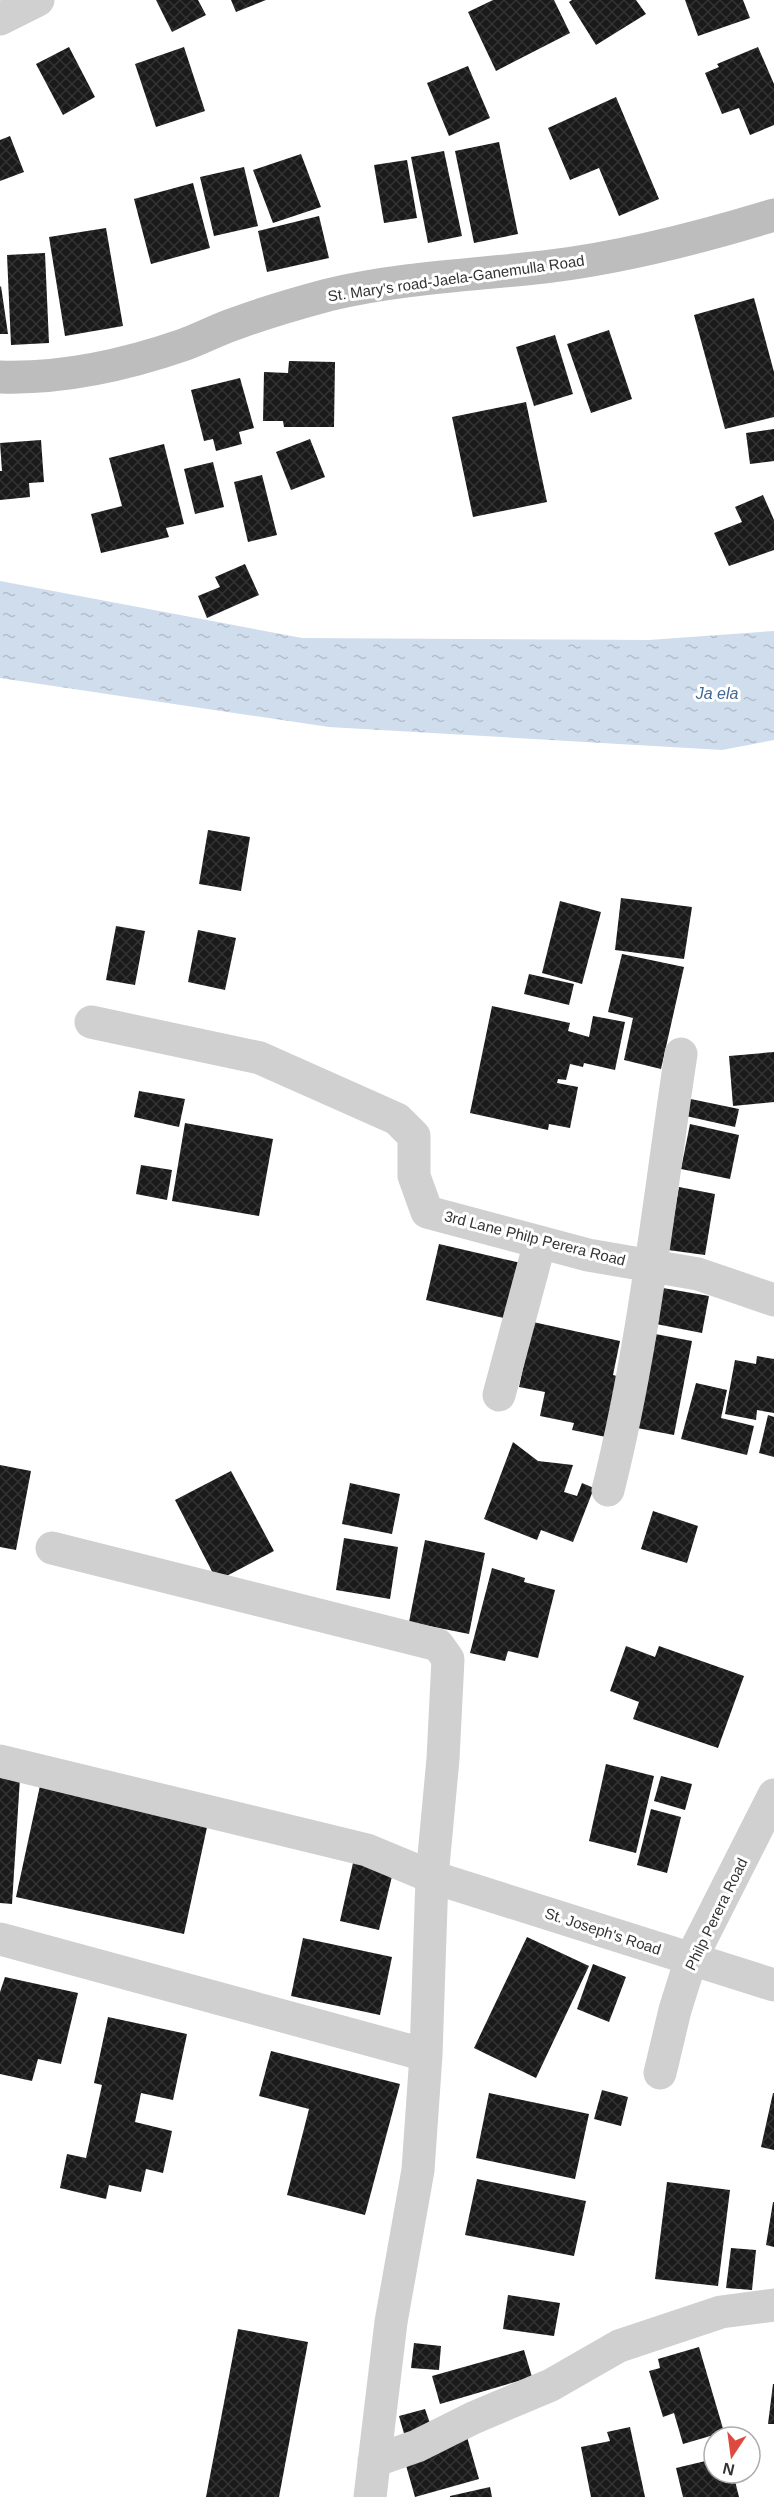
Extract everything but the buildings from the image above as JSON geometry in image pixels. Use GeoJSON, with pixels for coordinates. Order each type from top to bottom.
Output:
{"type":"FeatureCollection","features":[{"type":"Feature","properties":{"kind":"main road","name":"St. Mary's road-Jaela-Ganemulla Road"},"geometry":{"type":"LineString","coordinates":[[0,377],[68,373],[118,363],[183,345],[236,323],[329,295],[458,275],[546,267],[620,254],[702,237],[774,215]]}},
{"type":"Feature","properties":{"kind":"street"},"geometry":{"type":"LineString","coordinates":[[0,19],[38,0]]}},
{"type":"Feature","properties":{"kind":"street","name":"3rd Lane Philp Perera Road"},"geometry":{"type":"LineString","coordinates":[[91,1022],[260,1058],[397,1119],[414,1137],[414,1176],[427,1212],[588,1255],[698,1274],[774,1300]]}},
{"type":"Feature","properties":{"kind":"street"},"geometry":{"type":"LineString","coordinates":[[608,1490],[637,1350],[681,1054]]}},
{"type":"Feature","properties":{"kind":"street"},"geometry":{"type":"LineString","coordinates":[[499,1395],[540,1242]]}},
{"type":"Feature","properties":{"kind":"street"},"geometry":{"type":"LineString","coordinates":[[52,1548],[438,1645],[448,1659],[443,1759],[432,1876],[426,2055],[418,2169],[391,2322],[370,2497]]}},
{"type":"Feature","properties":{"kind":"street","name":"St. Joseph's Road"},"geometry":{"type":"LineString","coordinates":[[0,1761],[367,1850],[432,1876],[774,1985]]}},
{"type":"Feature","properties":{"kind":"street","name":"Philp Perera Road"},"geometry":{"type":"LineString","coordinates":[[660,2073],[675,2010],[691,1959],[774,1795]]}},
{"type":"Feature","properties":{"kind":"street"},"geometry":{"type":"LineString","coordinates":[[0,1939],[426,2055]]}},
{"type":"Feature","properties":{"kind":"street"},"geometry":{"type":"LineString","coordinates":[[374,2461],[417,2446],[473,2418],[551,2385],[619,2346],[722,2312],[774,2305]]}},
{"type":"Feature","properties":{"kind":"water","name":"Ja ela"},"geometry":{"type":"Polygon","coordinates":[[[0,581],[302,638],[649,640],[774,631],[774,740],[722,750],[329,727],[0,678],[0,581]]]}}]}
